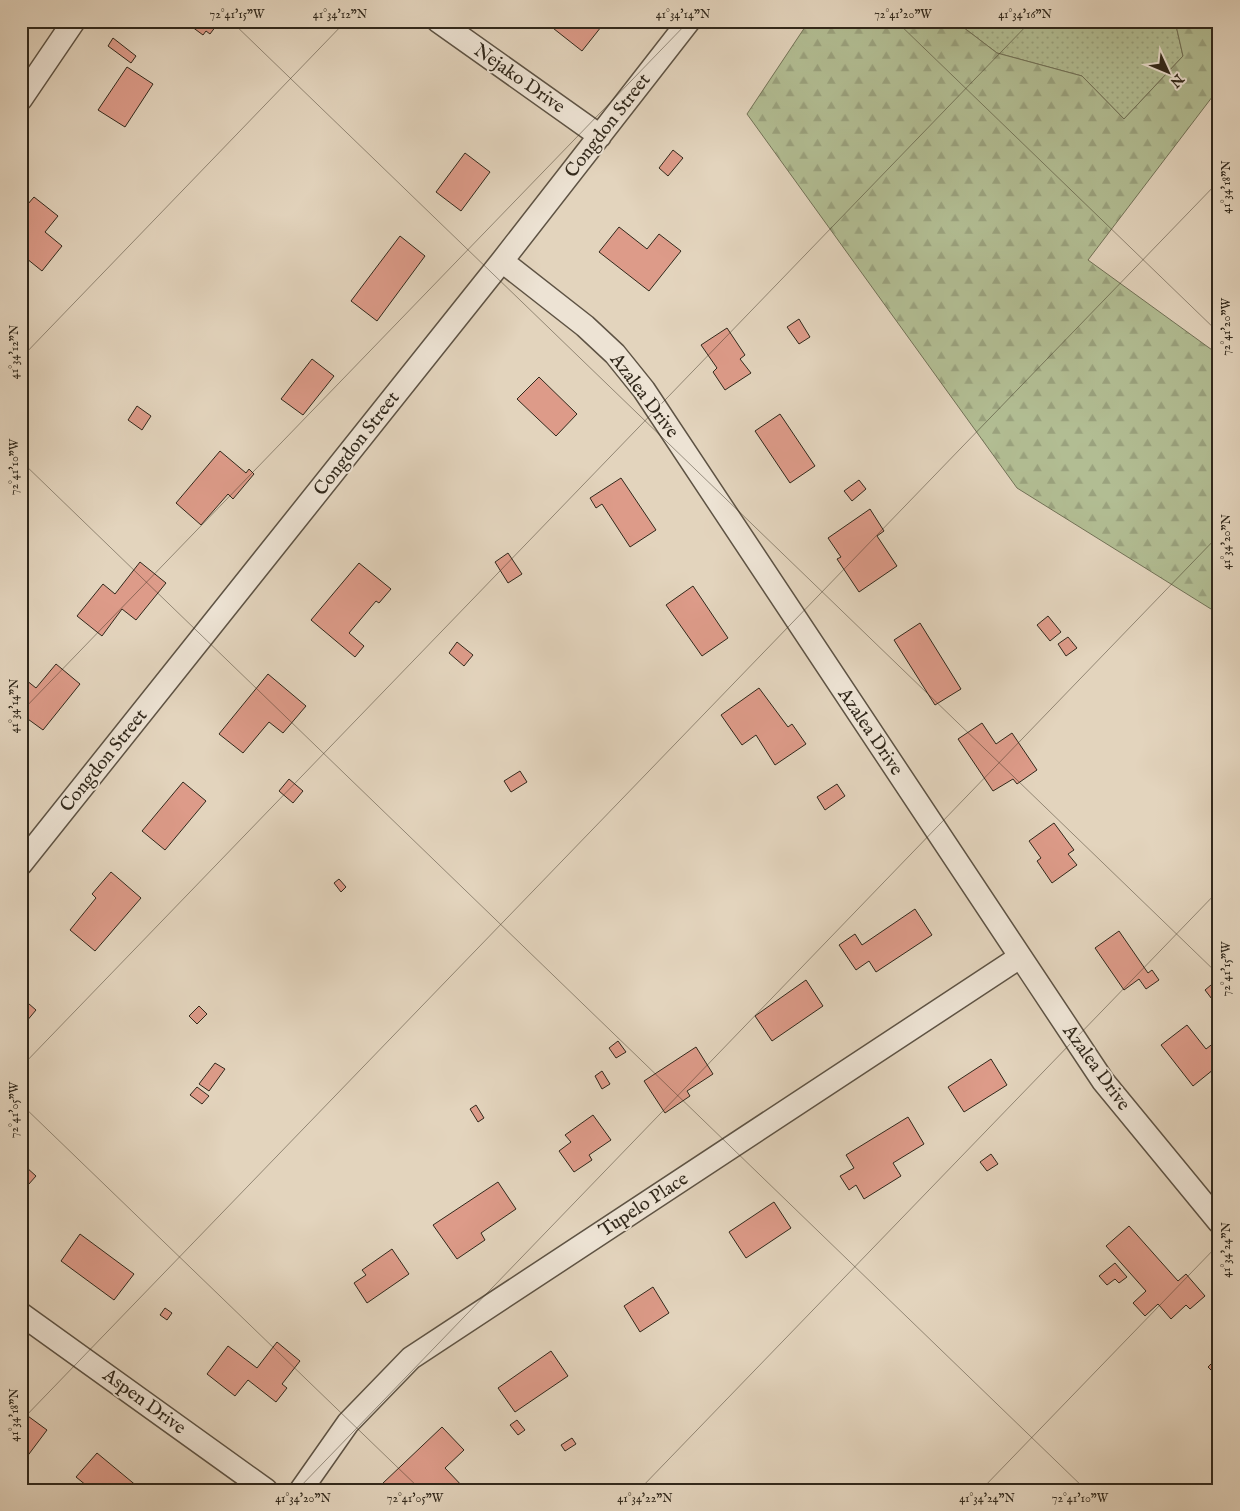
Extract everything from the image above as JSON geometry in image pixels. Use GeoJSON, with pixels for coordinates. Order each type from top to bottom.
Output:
{"type":"FeatureCollection","features":[{"type":"Feature","properties":{"kind":"street"},"geometry":{"type":"LineString","coordinates":[[21,99],[74,21]]}},
{"type":"Feature","properties":{"kind":"street","name":"Nejako Drive"},"geometry":{"type":"LineString","coordinates":[[438,21],[600,136]]}},
{"type":"Feature","properties":{"kind":"street","name":"Congdon Street"},"geometry":{"type":"LineString","coordinates":[[21,864],[502,261],[689,21]]}},
{"type":"Feature","properties":{"kind":"street","name":"Azalea Drive"},"geometry":{"type":"LineString","coordinates":[[502,261],[585,326],[615,354],[644,390],[1104,1081],[1219,1222]]}},
{"type":"Feature","properties":{"kind":"street","name":"Tupelo Place"},"geometry":{"type":"LineString","coordinates":[[301,1490],[348,1423],[411,1358],[1020,957]]}},
{"type":"Feature","properties":{"kind":"street","name":"Aspen Drive"},"geometry":{"type":"LineString","coordinates":[[21,1314],[266,1490]]}},
{"type":"Feature","properties":{"kind":"green space"},"geometry":{"type":"Polygon","coordinates":[[[809,21],[955,21],[997,53],[1082,76],[1124,119],[1183,56],[1175,21],[1219,21],[1219,88],[1088,260],[1219,355],[1219,614],[1017,488],[747,114],[809,21]]]}},
{"type":"Feature","properties":{"kind":"green space"},"geometry":{"type":"Polygon","coordinates":[[[955,21],[1175,21],[1183,56],[1124,119],[1082,76],[997,53],[955,21]]]}},
{"type":"Feature","properties":{"kind":"building"},"geometry":{"type":"Polygon","coordinates":[[[184,21],[214,21],[212,24],[216,26],[210,34],[206,31],[203,35],[184,21]]]}},
{"type":"Feature","properties":{"kind":"building"},"geometry":{"type":"Polygon","coordinates":[[[544,21],[594,21],[601,27],[582,51],[544,21]]]}},
{"type":"Feature","properties":{"kind":"building"},"geometry":{"type":"Polygon","coordinates":[[[113,38],[136,56],[131,63],[108,46],[113,38]]]}},
{"type":"Feature","properties":{"kind":"building"},"geometry":{"type":"Polygon","coordinates":[[[127,67],[153,84],[125,127],[98,110],[127,67]]]}},
{"type":"Feature","properties":{"kind":"building"},"geometry":{"type":"Polygon","coordinates":[[[673,150],[683,158],[668,176],[659,168],[673,150]]]}},
{"type":"Feature","properties":{"kind":"building"},"geometry":{"type":"Polygon","coordinates":[[[465,153],[490,172],[461,211],[436,192],[465,153]]]}},
{"type":"Feature","properties":{"kind":"building"},"geometry":{"type":"Polygon","coordinates":[[[34,197],[58,216],[45,232],[62,246],[42,271],[21,254],[21,212],[34,197]]]}},
{"type":"Feature","properties":{"kind":"building"},"geometry":{"type":"Polygon","coordinates":[[[619,227],[647,249],[659,234],[681,251],[649,291],[599,252],[619,227]]]}},
{"type":"Feature","properties":{"kind":"building"},"geometry":{"type":"Polygon","coordinates":[[[400,236],[425,256],[377,321],[351,301],[400,236]]]}},
{"type":"Feature","properties":{"kind":"building"},"geometry":{"type":"Polygon","coordinates":[[[799,319],[810,337],[799,344],[787,327],[799,319]]]}},
{"type":"Feature","properties":{"kind":"building"},"geometry":{"type":"Polygon","coordinates":[[[727,328],[745,355],[740,359],[751,373],[725,390],[713,372],[717,368],[701,345],[727,328]]]}},
{"type":"Feature","properties":{"kind":"building"},"geometry":{"type":"Polygon","coordinates":[[[312,359],[334,376],[303,415],[281,399],[312,359]]]}},
{"type":"Feature","properties":{"kind":"building"},"geometry":{"type":"Polygon","coordinates":[[[539,377],[577,414],[556,436],[517,399],[539,377]]]}},
{"type":"Feature","properties":{"kind":"building"},"geometry":{"type":"Polygon","coordinates":[[[137,406],[151,416],[142,430],[128,420],[137,406]]]}},
{"type":"Feature","properties":{"kind":"building"},"geometry":{"type":"Polygon","coordinates":[[[780,414],[815,466],[790,483],[755,431],[780,414]]]}},
{"type":"Feature","properties":{"kind":"building"},"geometry":{"type":"Polygon","coordinates":[[[220,451],[246,473],[249,469],[254,474],[233,499],[228,494],[201,525],[176,503],[220,451]]]}},
{"type":"Feature","properties":{"kind":"building"},"geometry":{"type":"Polygon","coordinates":[[[621,478],[656,530],[630,547],[602,504],[596,508],[590,498],[621,478]]]}},
{"type":"Feature","properties":{"kind":"building"},"geometry":{"type":"Polygon","coordinates":[[[859,480],[866,489],[852,501],[844,491],[859,480]]]}},
{"type":"Feature","properties":{"kind":"building"},"geometry":{"type":"Polygon","coordinates":[[[870,509],[884,531],[877,536],[897,566],[859,592],[837,559],[841,557],[828,538],[870,509]]]}},
{"type":"Feature","properties":{"kind":"building"},"geometry":{"type":"Polygon","coordinates":[[[508,553],[522,574],[508,583],[495,562],[508,553]]]}},
{"type":"Feature","properties":{"kind":"building"},"geometry":{"type":"Polygon","coordinates":[[[140,562],[166,583],[136,620],[122,609],[102,636],[77,616],[103,584],[115,594],[140,562]]]}},
{"type":"Feature","properties":{"kind":"building"},"geometry":{"type":"Polygon","coordinates":[[[359,563],[391,589],[379,603],[376,601],[349,633],[364,646],[355,657],[311,620],[359,563]]]}},
{"type":"Feature","properties":{"kind":"building"},"geometry":{"type":"Polygon","coordinates":[[[693,586],[728,638],[702,656],[666,605],[693,586]]]}},
{"type":"Feature","properties":{"kind":"building"},"geometry":{"type":"Polygon","coordinates":[[[1048,616],[1061,632],[1050,641],[1037,625],[1048,616]]]}},
{"type":"Feature","properties":{"kind":"building"},"geometry":{"type":"Polygon","coordinates":[[[920,623],[961,689],[935,705],[894,640],[920,623]]]}},
{"type":"Feature","properties":{"kind":"building"},"geometry":{"type":"Polygon","coordinates":[[[1068,637],[1077,648],[1066,656],[1058,644],[1068,637]]]}},
{"type":"Feature","properties":{"kind":"building"},"geometry":{"type":"Polygon","coordinates":[[[457,642],[473,655],[464,666],[449,653],[457,642]]]}},
{"type":"Feature","properties":{"kind":"building"},"geometry":{"type":"Polygon","coordinates":[[[56,664],[80,684],[43,730],[21,714],[21,676],[36,688],[56,664]]]}},
{"type":"Feature","properties":{"kind":"building"},"geometry":{"type":"Polygon","coordinates":[[[268,674],[306,706],[283,733],[269,722],[243,753],[219,734],[268,674]]]}},
{"type":"Feature","properties":{"kind":"building"},"geometry":{"type":"Polygon","coordinates":[[[759,688],[788,727],[792,724],[806,744],[775,765],[756,735],[742,745],[721,715],[759,688]]]}},
{"type":"Feature","properties":{"kind":"building"},"geometry":{"type":"Polygon","coordinates":[[[982,723],[996,744],[1012,733],[1037,770],[1017,784],[1013,779],[993,791],[958,739],[982,723]]]}},
{"type":"Feature","properties":{"kind":"building"},"geometry":{"type":"Polygon","coordinates":[[[520,771],[527,782],[511,792],[504,781],[520,771]]]}},
{"type":"Feature","properties":{"kind":"building"},"geometry":{"type":"Polygon","coordinates":[[[289,779],[303,791],[293,803],[279,791],[289,779]]]}},
{"type":"Feature","properties":{"kind":"building"},"geometry":{"type":"Polygon","coordinates":[[[183,782],[206,801],[165,850],[142,831],[183,782]]]}},
{"type":"Feature","properties":{"kind":"building"},"geometry":{"type":"Polygon","coordinates":[[[837,784],[845,796],[825,810],[817,797],[837,784]]]}},
{"type":"Feature","properties":{"kind":"building"},"geometry":{"type":"Polygon","coordinates":[[[1054,823],[1074,850],[1068,854],[1077,865],[1052,883],[1037,861],[1041,858],[1029,841],[1054,823]]]}},
{"type":"Feature","properties":{"kind":"building"},"geometry":{"type":"Polygon","coordinates":[[[111,872],[141,898],[95,951],[70,930],[96,898],[92,894],[111,872]]]}},
{"type":"Feature","properties":{"kind":"building"},"geometry":{"type":"Polygon","coordinates":[[[339,879],[346,887],[341,892],[334,883],[339,879]]]}},
{"type":"Feature","properties":{"kind":"building"},"geometry":{"type":"Polygon","coordinates":[[[915,909],[932,935],[876,972],[869,961],[856,970],[839,945],[855,934],[862,945],[915,909]]]}},
{"type":"Feature","properties":{"kind":"building"},"geometry":{"type":"Polygon","coordinates":[[[1119,931],[1148,973],[1152,970],[1159,980],[1146,989],[1139,979],[1124,990],[1095,948],[1119,931]]]}},
{"type":"Feature","properties":{"kind":"building"},"geometry":{"type":"Polygon","coordinates":[[[806,980],[823,1006],[772,1041],[755,1016],[806,980]]]}},
{"type":"Feature","properties":{"kind":"building"},"geometry":{"type":"Polygon","coordinates":[[[1217,980],[1219,999],[1215,1003],[1205,990],[1217,980]]]}},
{"type":"Feature","properties":{"kind":"building"},"geometry":{"type":"Polygon","coordinates":[[[21,997],[36,1010],[21,1028],[21,997]]]}},
{"type":"Feature","properties":{"kind":"building"},"geometry":{"type":"Polygon","coordinates":[[[199,1006],[207,1014],[197,1024],[189,1016],[199,1006]]]}},
{"type":"Feature","properties":{"kind":"building"},"geometry":{"type":"Polygon","coordinates":[[[1187,1025],[1206,1049],[1219,1039],[1219,1065],[1193,1086],[1161,1045],[1187,1025]]]}},
{"type":"Feature","properties":{"kind":"building"},"geometry":{"type":"Polygon","coordinates":[[[618,1041],[626,1052],[616,1058],[609,1048],[618,1041]]]}},
{"type":"Feature","properties":{"kind":"building"},"geometry":{"type":"Polygon","coordinates":[[[696,1047],[713,1074],[687,1091],[690,1096],[665,1113],[644,1081],[696,1047]]]}},
{"type":"Feature","properties":{"kind":"building"},"geometry":{"type":"Polygon","coordinates":[[[991,1059],[1007,1085],[964,1112],[948,1087],[991,1059]]]}},
{"type":"Feature","properties":{"kind":"building"},"geometry":{"type":"Polygon","coordinates":[[[215,1063],[225,1069],[209,1091],[199,1084],[215,1063]]]}},
{"type":"Feature","properties":{"kind":"building"},"geometry":{"type":"Polygon","coordinates":[[[602,1071],[610,1084],[602,1089],[595,1076],[602,1071]]]}},
{"type":"Feature","properties":{"kind":"building"},"geometry":{"type":"Polygon","coordinates":[[[197,1087],[209,1096],[202,1104],[190,1095],[197,1087]]]}},
{"type":"Feature","properties":{"kind":"building"},"geometry":{"type":"Polygon","coordinates":[[[476,1105],[484,1118],[478,1122],[470,1109],[476,1105]]]}},
{"type":"Feature","properties":{"kind":"building"},"geometry":{"type":"Polygon","coordinates":[[[593,1115],[611,1140],[589,1155],[592,1160],[574,1172],[559,1151],[571,1142],[565,1135],[593,1115]]]}},
{"type":"Feature","properties":{"kind":"building"},"geometry":{"type":"Polygon","coordinates":[[[908,1117],[924,1144],[893,1163],[901,1176],[864,1199],[856,1185],[849,1190],[840,1176],[854,1168],[846,1155],[908,1117]]]}},
{"type":"Feature","properties":{"kind":"building"},"geometry":{"type":"Polygon","coordinates":[[[991,1154],[998,1164],[987,1171],[980,1162],[991,1154]]]}},
{"type":"Feature","properties":{"kind":"building"},"geometry":{"type":"Polygon","coordinates":[[[26,1167],[36,1176],[21,1193],[21,1173],[26,1167]]]}},
{"type":"Feature","properties":{"kind":"building"},"geometry":{"type":"Polygon","coordinates":[[[498,1182],[516,1209],[481,1233],[485,1240],[457,1259],[433,1225],[498,1182]]]}},
{"type":"Feature","properties":{"kind":"building"},"geometry":{"type":"Polygon","coordinates":[[[774,1202],[791,1228],[746,1258],[729,1232],[774,1202]]]}},
{"type":"Feature","properties":{"kind":"building"},"geometry":{"type":"Polygon","coordinates":[[[1129,1226],[1178,1281],[1186,1274],[1205,1296],[1190,1309],[1186,1305],[1171,1319],[1158,1304],[1145,1316],[1133,1303],[1146,1291],[1106,1246],[1129,1226]]]}},
{"type":"Feature","properties":{"kind":"building"},"geometry":{"type":"Polygon","coordinates":[[[80,1234],[134,1274],[114,1300],[61,1261],[80,1234]]]}},
{"type":"Feature","properties":{"kind":"building"},"geometry":{"type":"Polygon","coordinates":[[[392,1249],[409,1274],[367,1303],[354,1283],[366,1275],[362,1270],[392,1249]]]}},
{"type":"Feature","properties":{"kind":"building"},"geometry":{"type":"Polygon","coordinates":[[[1115,1263],[1127,1277],[1119,1283],[1115,1279],[1107,1285],[1099,1276],[1115,1263]]]}},
{"type":"Feature","properties":{"kind":"building"},"geometry":{"type":"Polygon","coordinates":[[[653,1287],[669,1313],[640,1332],[624,1306],[653,1287]]]}},
{"type":"Feature","properties":{"kind":"building"},"geometry":{"type":"Polygon","coordinates":[[[165,1308],[172,1313],[167,1320],[160,1315],[165,1308]]]}},
{"type":"Feature","properties":{"kind":"building"},"geometry":{"type":"Polygon","coordinates":[[[277,1342],[300,1361],[282,1384],[287,1388],[276,1402],[248,1380],[235,1396],[207,1374],[228,1346],[257,1368],[277,1342]]]}},
{"type":"Feature","properties":{"kind":"building"},"geometry":{"type":"Polygon","coordinates":[[[551,1351],[568,1376],[515,1412],[498,1388],[551,1351]]]}},
{"type":"Feature","properties":{"kind":"building"},"geometry":{"type":"Polygon","coordinates":[[[1219,1356],[1219,1378],[1208,1367],[1219,1356]]]}},
{"type":"Feature","properties":{"kind":"building"},"geometry":{"type":"Polygon","coordinates":[[[21,1411],[47,1430],[26,1458],[21,1454],[21,1411]]]}},
{"type":"Feature","properties":{"kind":"building"},"geometry":{"type":"Polygon","coordinates":[[[517,1420],[525,1430],[518,1435],[510,1425],[517,1420]]]}},
{"type":"Feature","properties":{"kind":"building"},"geometry":{"type":"Polygon","coordinates":[[[442,1427],[464,1450],[445,1468],[465,1489],[431,1490],[428,1486],[423,1490],[387,1490],[382,1484],[442,1427]]]}},
{"type":"Feature","properties":{"kind":"building"},"geometry":{"type":"Polygon","coordinates":[[[572,1438],[576,1444],[565,1451],[561,1445],[572,1438]]]}},
{"type":"Feature","properties":{"kind":"building"},"geometry":{"type":"Polygon","coordinates":[[[97,1453],[138,1487],[136,1490],[92,1490],[76,1477],[97,1453]]]}}]}
